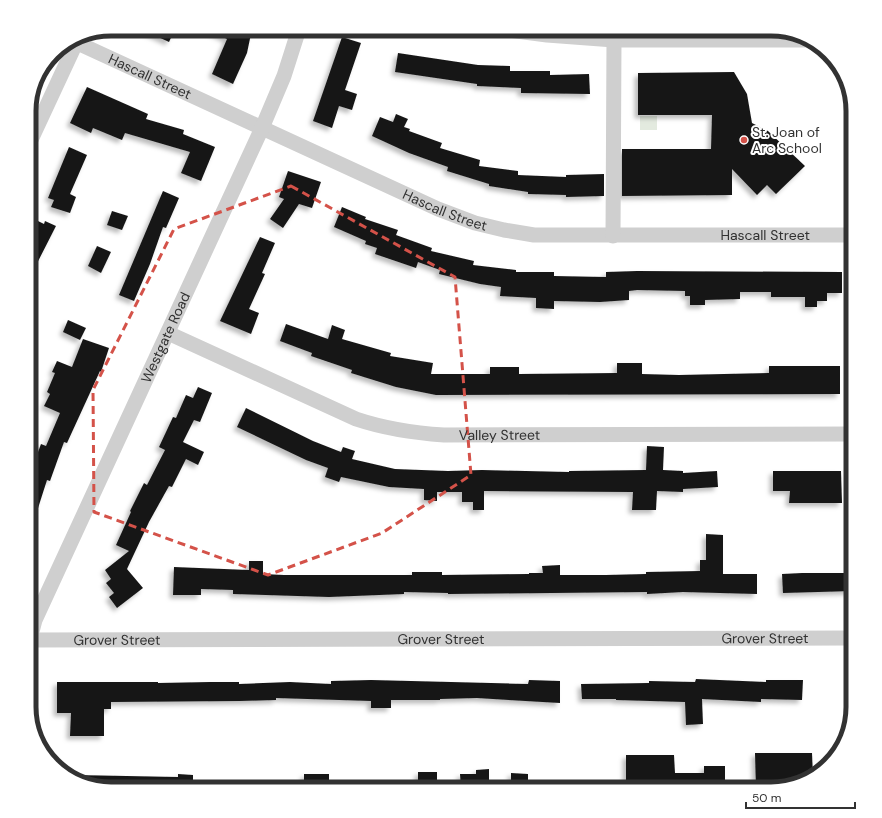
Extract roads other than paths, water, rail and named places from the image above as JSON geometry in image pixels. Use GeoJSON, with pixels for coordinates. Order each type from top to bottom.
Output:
{"type":"FeatureCollection","features":[{"type":"Feature","properties":{"kind":"street","name":"Westgate Road"},"geometry":{"type":"LineString","coordinates":[[36,618],[262,128],[284,76],[297,36]]}},
{"type":"Feature","properties":{"kind":"street"},"geometry":{"type":"LineString","coordinates":[[560,36],[614,40],[795,40]]}},
{"type":"Feature","properties":{"kind":"street"},"geometry":{"type":"LineString","coordinates":[[612,236],[614,40]]}},
{"type":"Feature","properties":{"kind":"street","name":"Hascall Street"},"geometry":{"type":"LineString","coordinates":[[78,44],[438,209],[475,223],[534,235],[846,236]]}},
{"type":"Feature","properties":{"kind":"street"},"geometry":{"type":"LineString","coordinates":[[36,128],[72,48]]}},
{"type":"Feature","properties":{"kind":"street","name":"Valley Street"},"geometry":{"type":"LineString","coordinates":[[168,333],[356,419],[382,428],[410,433],[444,436],[846,434]]}},
{"type":"Feature","properties":{"kind":"street","name":"Grover Street"},"geometry":{"type":"LineString","coordinates":[[36,641],[846,638]]}},
{"type":"Feature","properties":{"kind":"place","name":"St. Joan of Arc School"},"geometry":{"type":"Point","coordinates":[744,140]}}]}
